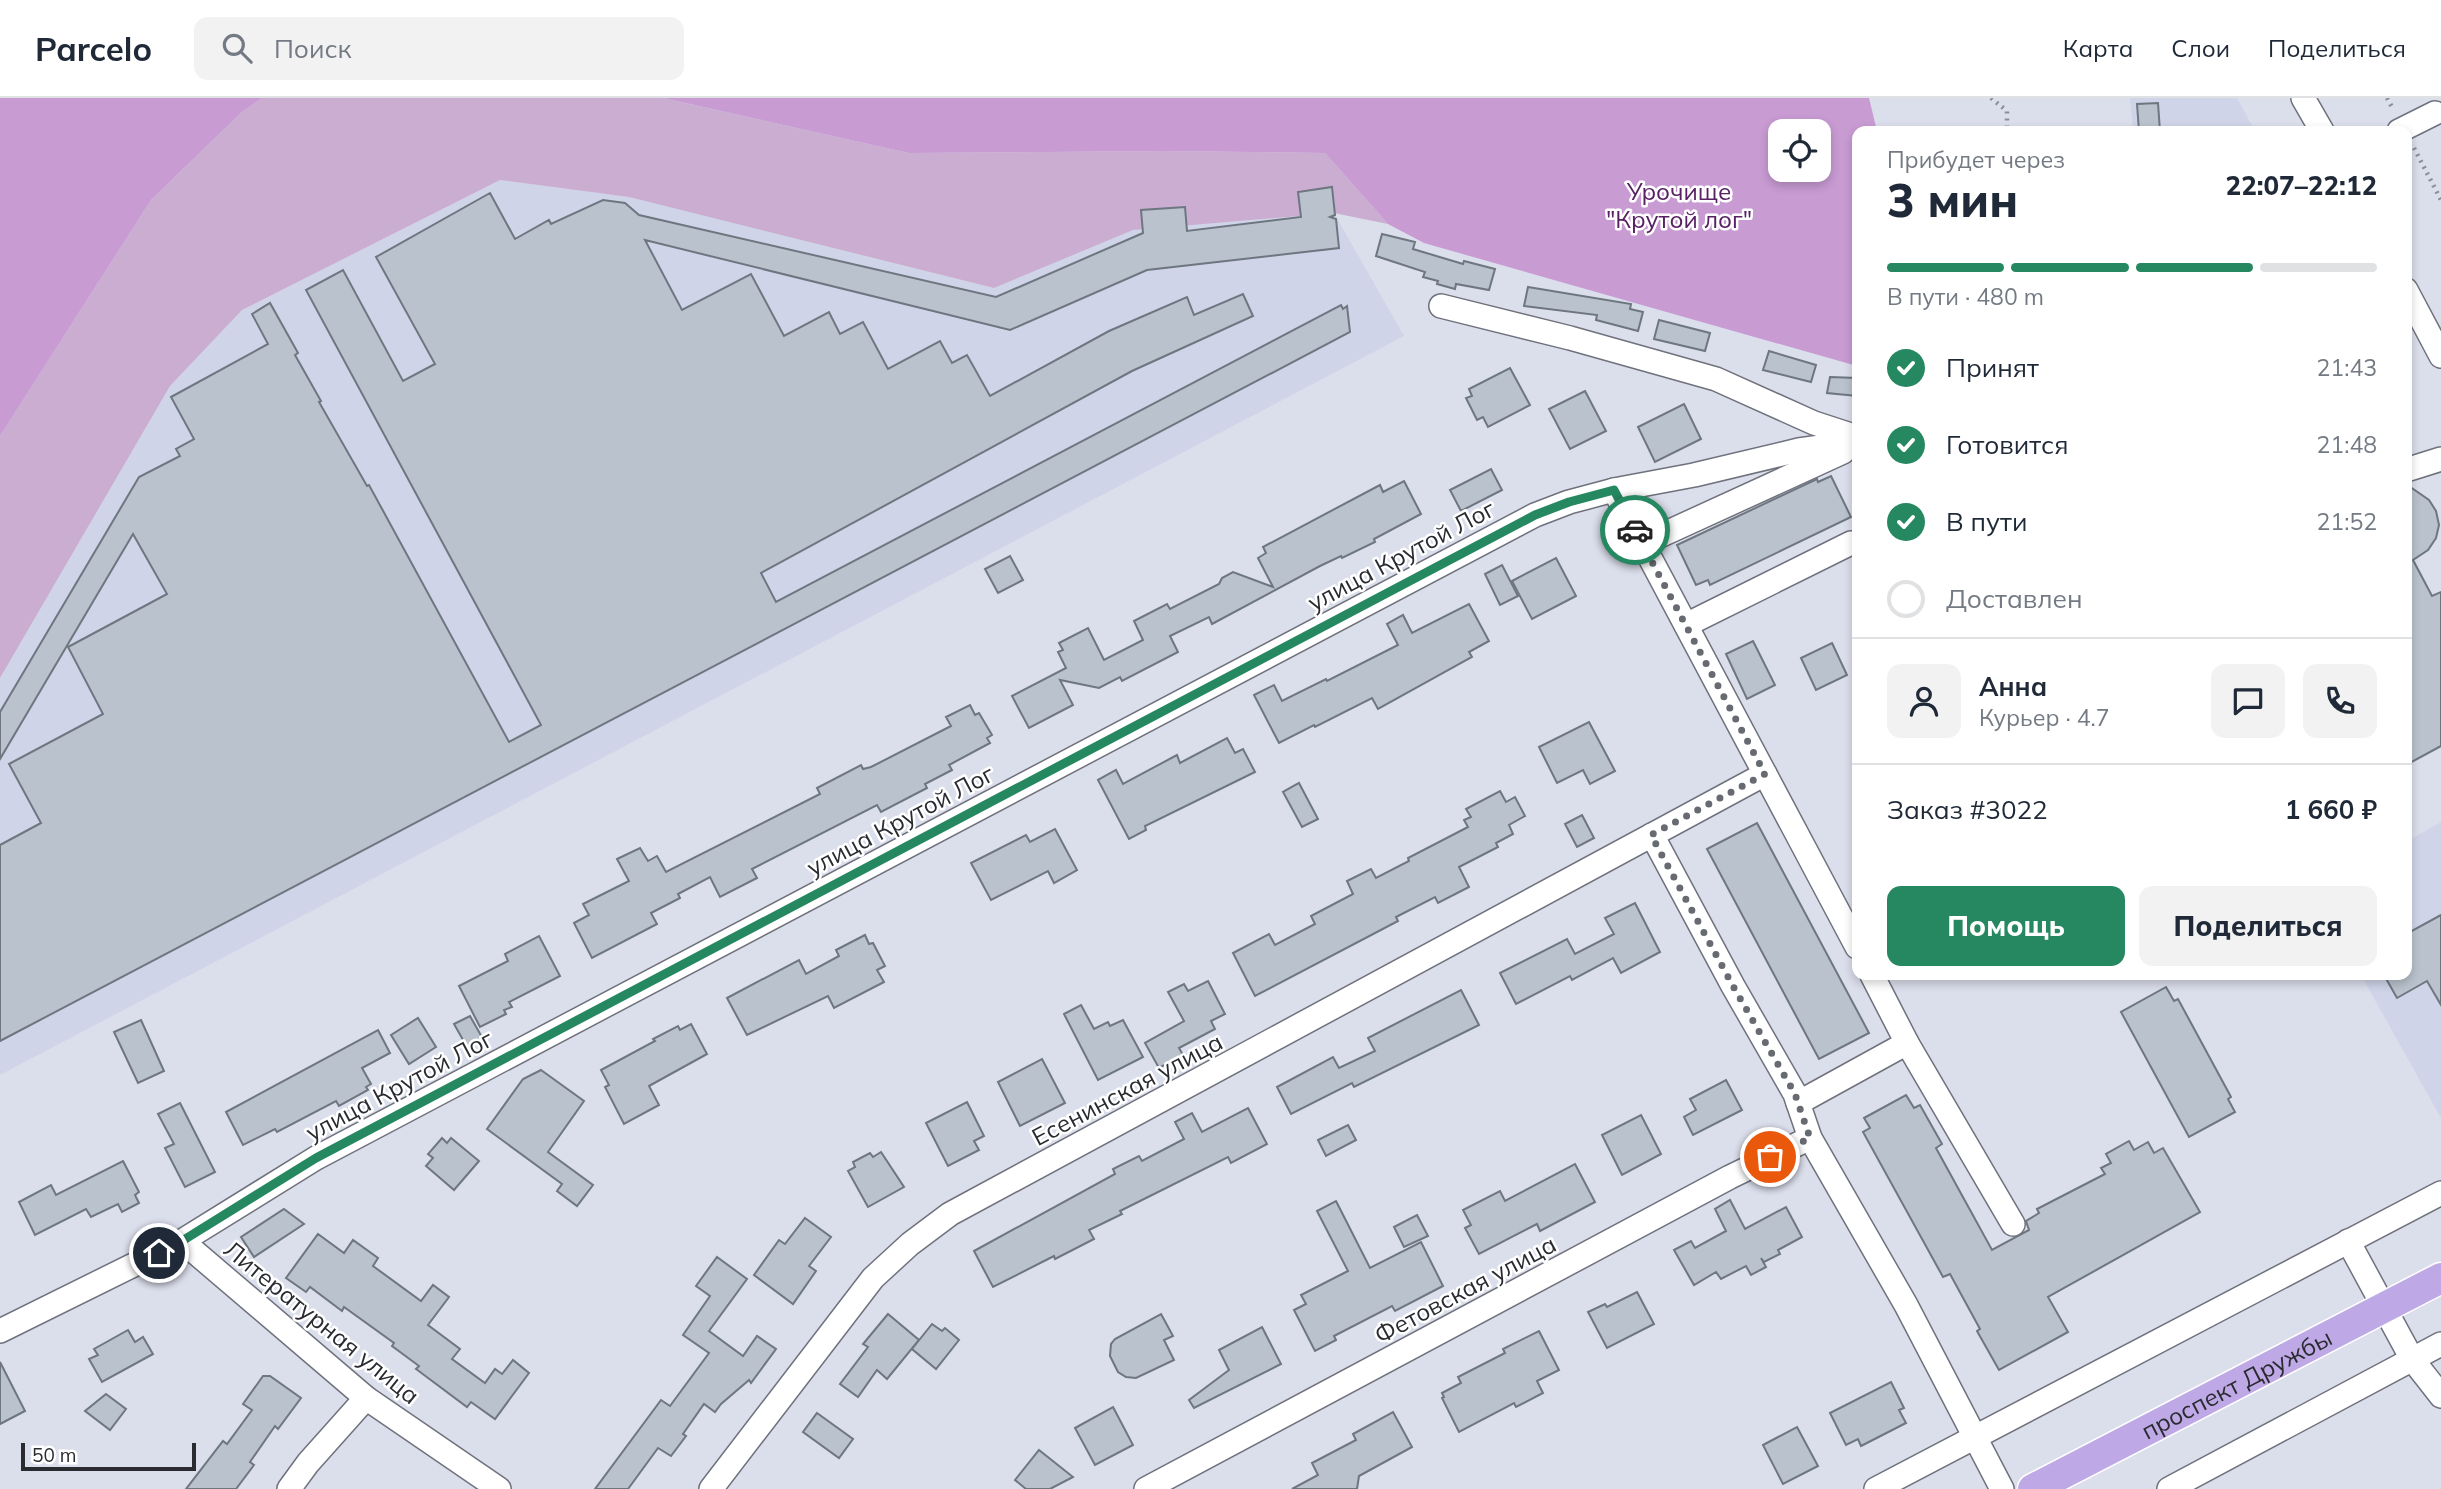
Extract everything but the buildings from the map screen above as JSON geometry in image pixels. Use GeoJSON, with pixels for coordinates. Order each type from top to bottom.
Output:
{"type":"FeatureCollection","features":[{"type":"Feature","properties":{"kind":"main road","name":"проспект Дружбы"},"geometry":{"type":"LineString","coordinates":[[2033,1489],[2441,1278]]}},
{"type":"Feature","properties":{"kind":"street"},"geometry":{"type":"LineString","coordinates":[[2303,98],[2319,126]]}},
{"type":"Feature","properties":{"kind":"street"},"geometry":{"type":"LineString","coordinates":[[2412,133],[2435,113]]}},
{"type":"Feature","properties":{"kind":"street"},"geometry":{"type":"LineString","coordinates":[[2412,301],[2441,356]]}},
{"type":"Feature","properties":{"kind":"street"},"geometry":{"type":"LineString","coordinates":[[1441,306],[1570,338],[1716,379],[1814,423],[1852,435]]}},
{"type":"Feature","properties":{"kind":"street","name":"улица Крутой Лог"},"geometry":{"type":"LineString","coordinates":[[0,1331],[182,1241],[316,1158],[1535,515],[1569,502],[1614,490],[1694,475],[1799,450],[1852,445]]}},
{"type":"Feature","properties":{"kind":"street"},"geometry":{"type":"LineString","coordinates":[[1642,544],[1852,446]]}},
{"type":"Feature","properties":{"kind":"street"},"geometry":{"type":"LineString","coordinates":[[2412,468],[2441,459]]}},
{"type":"Feature","properties":{"kind":"street"},"geometry":{"type":"LineString","coordinates":[[1614,490],[1852,938]]}},
{"type":"Feature","properties":{"kind":"street"},"geometry":{"type":"LineString","coordinates":[[1686,625],[1852,543]]}},
{"type":"Feature","properties":{"kind":"street","name":"Есенинская улица"},"geometry":{"type":"LineString","coordinates":[[711,1489],[873,1278],[910,1244],[950,1214],[1765,774]]}},
{"type":"Feature","properties":{"kind":"street"},"geometry":{"type":"LineString","coordinates":[[1651,835],[1795,1094],[1810,1138],[1906,1305],[2003,1489]]}},
{"type":"Feature","properties":{"kind":"street"},"geometry":{"type":"LineString","coordinates":[[1875,980],[1907,1043],[2013,1224]]}},
{"type":"Feature","properties":{"kind":"street"},"geometry":{"type":"LineString","coordinates":[[1798,1103],[1907,1043]]}},
{"type":"Feature","properties":{"kind":"street","name":"Фетовская улица"},"geometry":{"type":"LineString","coordinates":[[1146,1489],[1730,1177],[1810,1138]]}},
{"type":"Feature","properties":{"kind":"street"},"geometry":{"type":"LineString","coordinates":[[1876,1489],[2441,1193]]}},
{"type":"Feature","properties":{"kind":"street","name":"Литературная улица"},"geometry":{"type":"LineString","coordinates":[[182,1241],[366,1398],[499,1489]]}},
{"type":"Feature","properties":{"kind":"street"},"geometry":{"type":"LineString","coordinates":[[2348,1241],[2412,1359],[2441,1396]]}},
{"type":"Feature","properties":{"kind":"street"},"geometry":{"type":"LineString","coordinates":[[2169,1489],[2441,1344]]}},
{"type":"Feature","properties":{"kind":"street"},"geometry":{"type":"LineString","coordinates":[[289,1489],[308,1463],[366,1398]]}},
{"type":"Feature","properties":{"kind":"path"},"geometry":{"type":"LineString","coordinates":[[1992,98],[2007,111],[2007,126]]}},
{"type":"Feature","properties":{"kind":"path"},"geometry":{"type":"LineString","coordinates":[[2412,149],[2441,200]]}},
{"type":"Feature","properties":{"kind":"shaded area"},"geometry":{"type":"Polygon","coordinates":[[[262,98],[663,98],[909,153],[1325,153],[1388,224],[1334,213],[1133,230],[994,288],[629,197],[500,180],[242,310],[170,386],[0,678],[0,436],[151,200],[242,112],[262,98]]]}},
{"type":"Feature","properties":{"kind":"shaded area"},"geometry":{"type":"Polygon","coordinates":[[[2130,98],[2237,98],[2252,126],[2133,126],[2130,98]]]}},
{"type":"Feature","properties":{"kind":"shaded area"},"geometry":{"type":"Polygon","coordinates":[[[500,180],[629,197],[994,288],[1133,230],[1334,213],[1404,336],[0,1075],[0,678],[170,386],[242,310],[500,180]]]}},
{"type":"Feature","properties":{"kind":"shaded area"},"geometry":{"type":"Polygon","coordinates":[[[2441,822],[2441,1118],[2364,980],[2412,980],[2412,839],[2441,822]]]}},
{"type":"Feature","properties":{"kind":"green space"},"geometry":{"type":"Polygon","coordinates":[[[0,98],[262,98],[242,112],[151,200],[0,436],[0,98]]]}},
{"type":"Feature","properties":{"kind":"green space","name":"Урочище \"Крутой лог\""},"geometry":{"type":"Polygon","coordinates":[[[663,98],[1869,98],[1876,126],[1852,126],[1852,365],[1424,243],[1388,224],[1325,153],[909,153],[663,98]]]}},
{"type":"Feature","properties":{"kind":"way so far"},"geometry":{"type":"LineString","coordinates":[[1635,530],[1765,774],[1651,835],[1795,1094],[1810,1138],[1770,1157]]}},
{"type":"Feature","properties":{"kind":"route"},"geometry":{"type":"LineString","coordinates":[[159,1253],[316,1158],[1535,515],[1569,502],[1614,490],[1635,530]]}}]}
